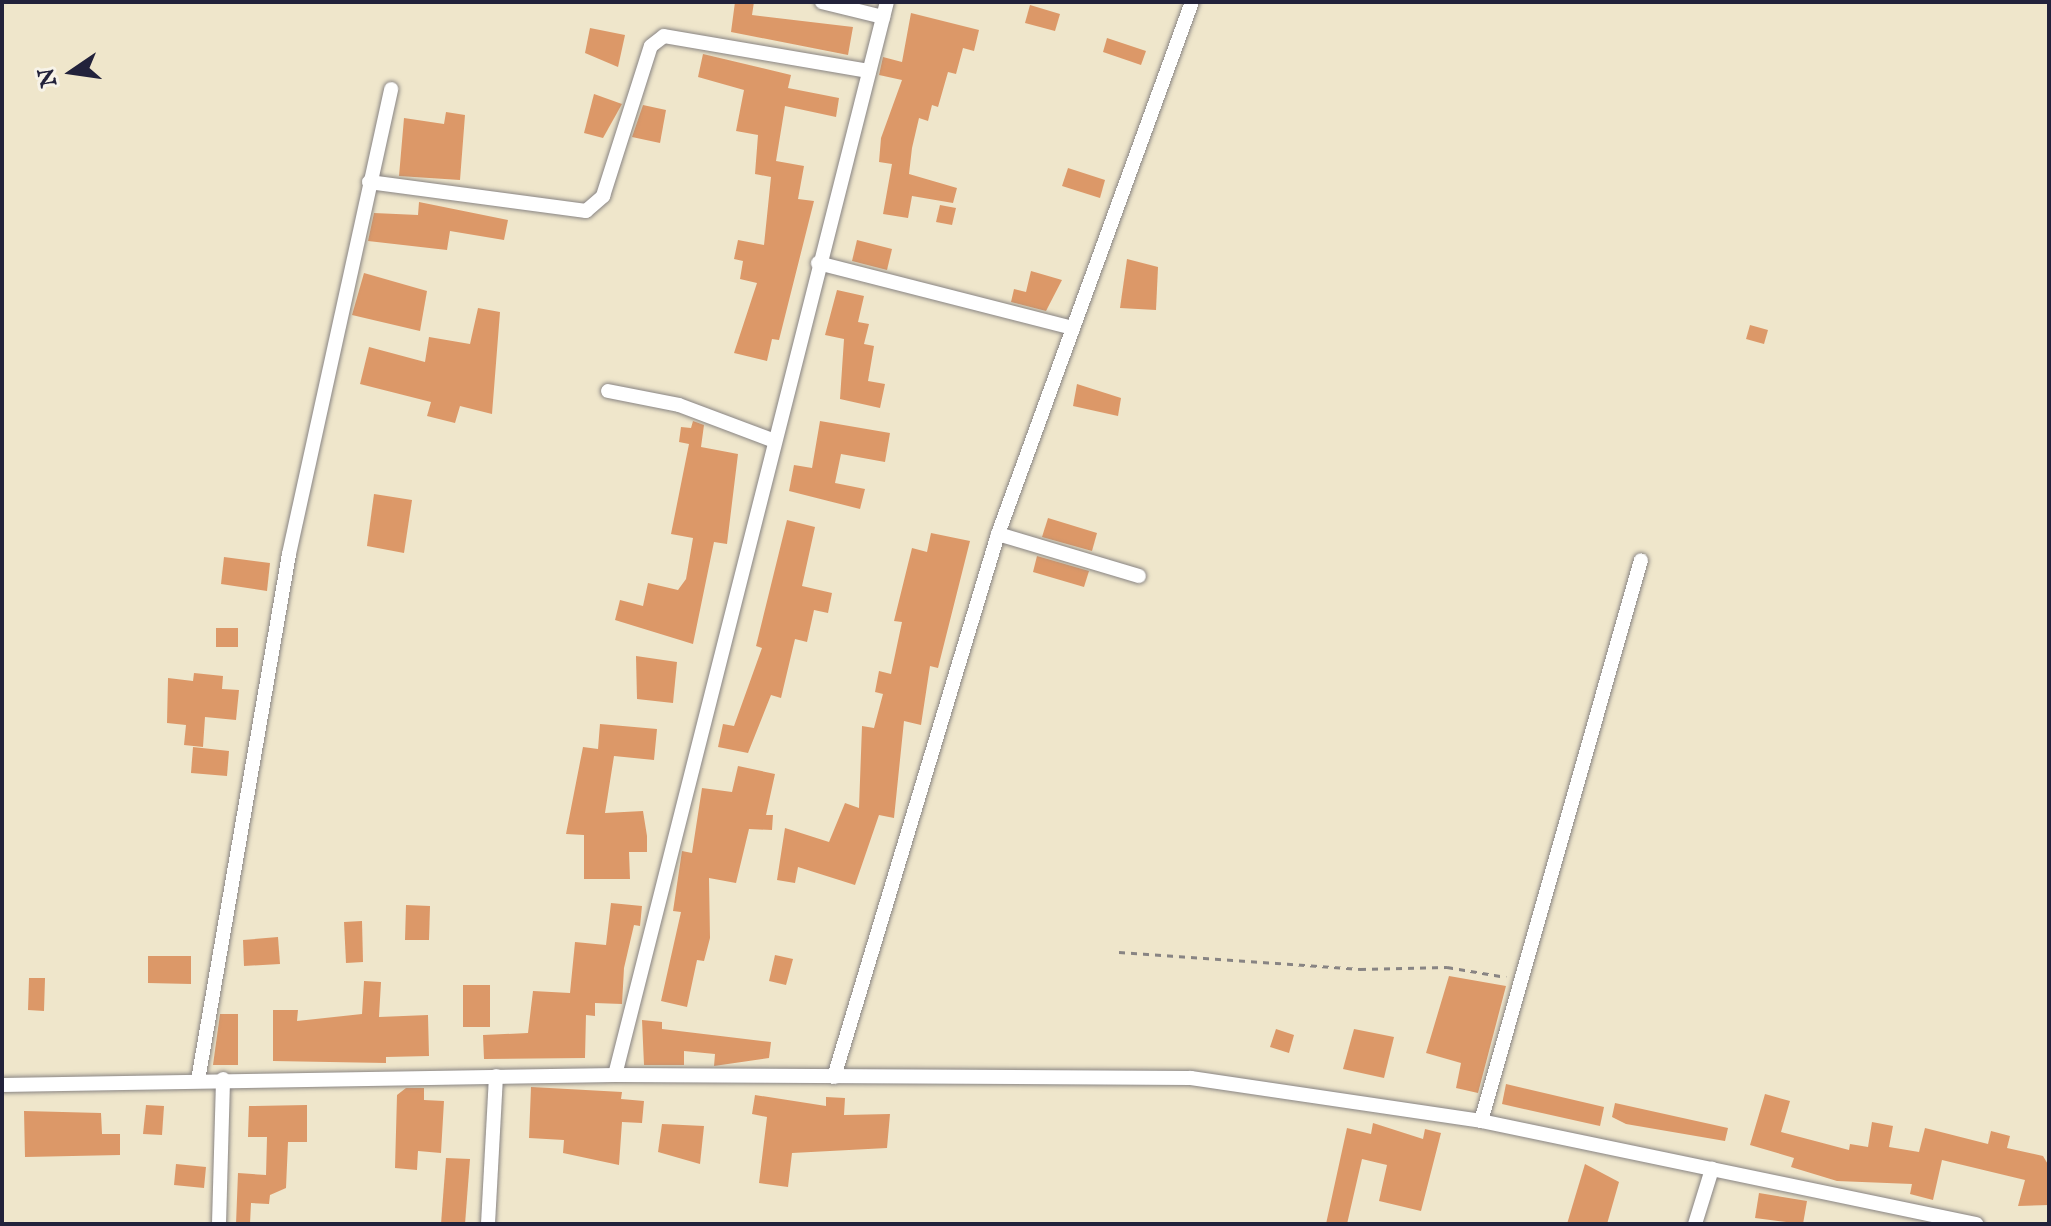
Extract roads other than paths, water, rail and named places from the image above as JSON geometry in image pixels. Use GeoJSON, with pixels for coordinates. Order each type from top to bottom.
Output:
{"type":"FeatureCollection","features":[{"type":"Feature","properties":{"kind":"street"},"geometry":{"type":"LineString","coordinates":[[615,1075],[772,440],[885,10],[822,2]]}},
{"type":"Feature","properties":{"kind":"street"},"geometry":{"type":"LineString","coordinates":[[834,1077],[998,534],[1192,2]]}},
{"type":"Feature","properties":{"kind":"street"},"geometry":{"type":"LineString","coordinates":[[369,182],[586,211],[603,196],[651,46],[664,36],[869,71]]}},
{"type":"Feature","properties":{"kind":"street"},"geometry":{"type":"LineString","coordinates":[[198,1080],[289,554],[391,89]]}},
{"type":"Feature","properties":{"kind":"street"},"geometry":{"type":"LineString","coordinates":[[818,263],[1073,328]]}},
{"type":"Feature","properties":{"kind":"street"},"geometry":{"type":"LineString","coordinates":[[608,391],[679,405],[772,440]]}},
{"type":"Feature","properties":{"kind":"street"},"geometry":{"type":"LineString","coordinates":[[998,534],[1139,576]]}},
{"type":"Feature","properties":{"kind":"street"},"geometry":{"type":"LineString","coordinates":[[1481,1121],[1641,560]]}},
{"type":"Feature","properties":{"kind":"street"},"geometry":{"type":"LineString","coordinates":[[2,1085],[615,1075],[1125,1076],[1269,1084],[1481,1121],[1970,1223]]}},
{"type":"Feature","properties":{"kind":"street"},"geometry":{"type":"LineString","coordinates":[[488,1224],[496,1076]]}},
{"type":"Feature","properties":{"kind":"street"},"geometry":{"type":"LineString","coordinates":[[219,1224],[223,1079]]}},
{"type":"Feature","properties":{"kind":"street"},"geometry":{"type":"LineString","coordinates":[[1695,1224],[1712,1169]]}}]}
